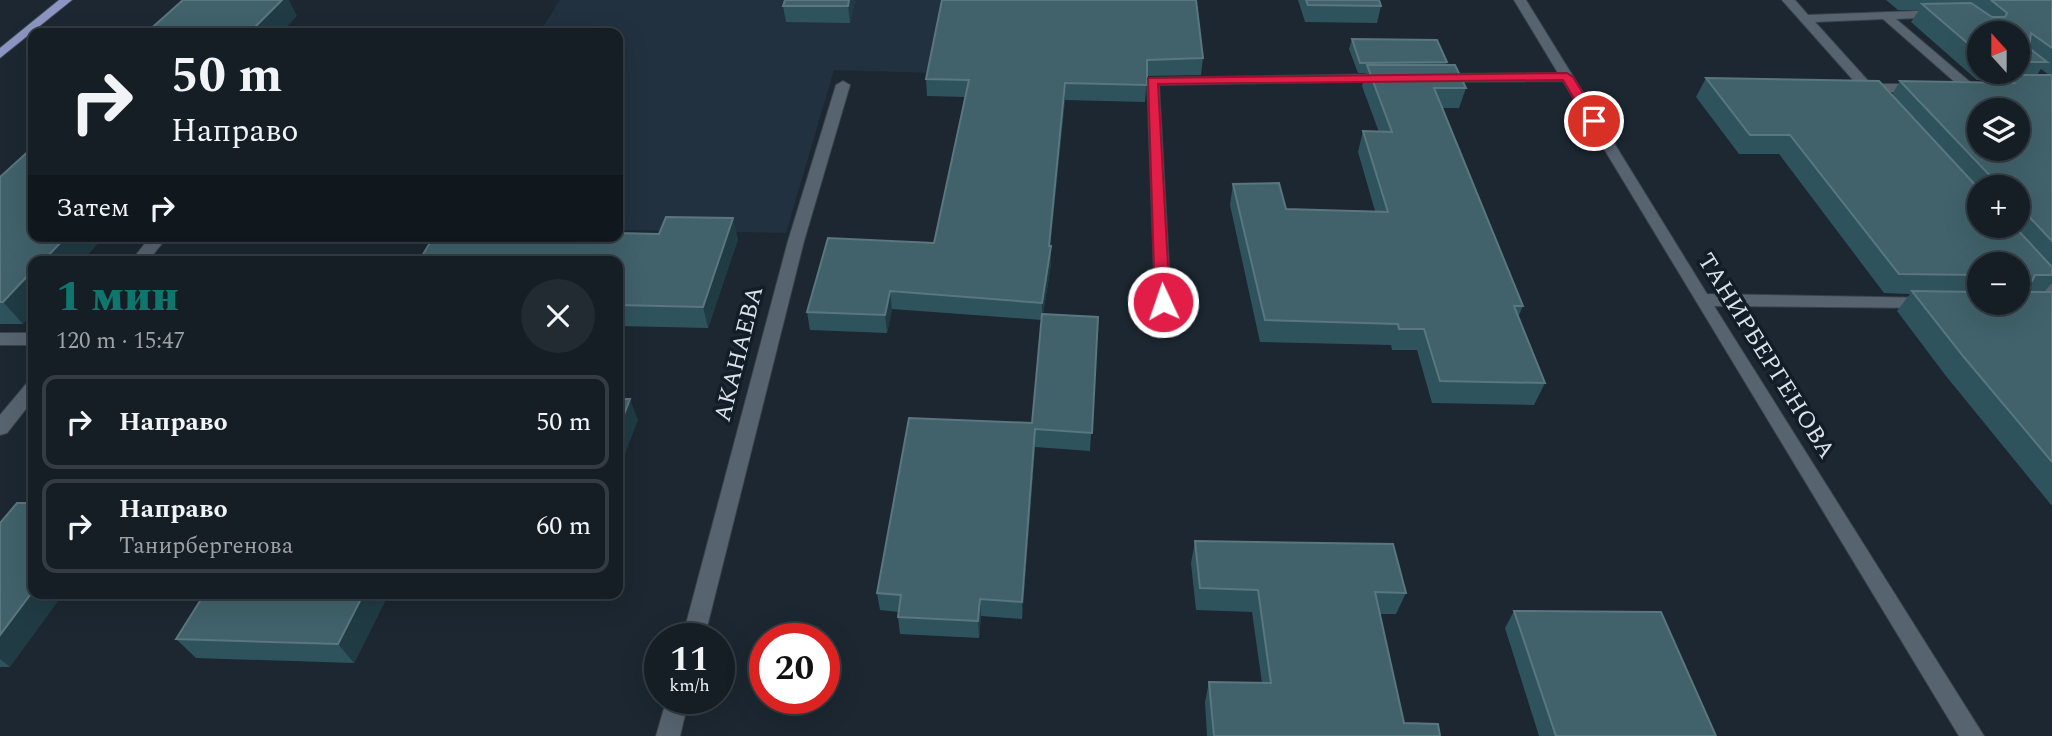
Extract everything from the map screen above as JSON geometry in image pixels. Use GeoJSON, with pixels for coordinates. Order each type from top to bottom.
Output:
{"type":"FeatureCollection","features":[{"type":"Feature","properties":{"kind":"main road"},"geometry":{"type":"LineString","coordinates":[[32,28],[66,0]]}},
{"type":"Feature","properties":{"kind":"main road"},"geometry":{"type":"LineString","coordinates":[[0,54],[28,31]]}},
{"type":"Feature","properties":{"kind":"street","name":"ТАНИРБЕРГЕНОВА"},"geometry":{"type":"LineString","coordinates":[[1520,0],[1972,736]]}},
{"type":"Feature","properties":{"kind":"street"},"geometry":{"type":"LineString","coordinates":[[1788,0],[1886,109]]}},
{"type":"Feature","properties":{"kind":"street"},"geometry":{"type":"LineString","coordinates":[[1898,0],[1913,13]]}},
{"type":"Feature","properties":{"kind":"street"},"geometry":{"type":"LineString","coordinates":[[1805,19],[1951,13]]}},
{"type":"Feature","properties":{"kind":"street"},"geometry":{"type":"LineString","coordinates":[[1868,88],[1976,87],[1885,15]]}},
{"type":"Feature","properties":{"kind":"street"},"geometry":{"type":"LineString","coordinates":[[1424,78],[1567,77]]}},
{"type":"Feature","properties":{"kind":"street"},"geometry":{"type":"LineString","coordinates":[[1163,302],[1152,80],[1397,78]]}},
{"type":"Feature","properties":{"kind":"street","name":"АКАНАЕВА"},"geometry":{"type":"LineString","coordinates":[[697,623],[796,241],[843,85]]}},
{"type":"Feature","properties":{"kind":"street"},"geometry":{"type":"LineString","coordinates":[[143,256],[155,242]]}},
{"type":"Feature","properties":{"kind":"street"},"geometry":{"type":"LineString","coordinates":[[2030,273],[2048,300]]}},
{"type":"Feature","properties":{"kind":"street"},"geometry":{"type":"LineString","coordinates":[[1702,300],[1938,302]]}},
{"type":"Feature","properties":{"kind":"street"},"geometry":{"type":"LineString","coordinates":[[0,339],[28,339]]}},
{"type":"Feature","properties":{"kind":"street"},"geometry":{"type":"LineString","coordinates":[[0,428],[28,394]]}},
{"type":"Feature","properties":{"kind":"street"},"geometry":{"type":"LineString","coordinates":[[668,736],[674,714]]}},
{"type":"Feature","properties":{"kind":"shaded area"},"geometry":{"type":"Polygon","coordinates":[[[560,0],[1178,0],[1129,79],[834,70],[786,233],[623,230],[623,28],[542,28],[560,0]]]}},
{"type":"Feature","properties":{"kind":"building"},"geometry":{"type":"Polygon","coordinates":[[[183,0],[282,0],[254,28],[152,28],[183,0]]]}},
{"type":"Feature","properties":{"kind":"building"},"geometry":{"type":"Polygon","coordinates":[[[785,0],[849,0],[848,6],[783,6],[785,0]]]}},
{"type":"Feature","properties":{"kind":"building"},"geometry":{"type":"Polygon","coordinates":[[[942,0],[1196,0],[1203,58],[1147,60],[1147,85],[1065,83],[1051,246],[1042,303],[890,291],[885,315],[807,312],[828,238],[934,243],[969,80],[926,79],[942,0]]]}},
{"type":"Feature","properties":{"kind":"building"},"geometry":{"type":"Polygon","coordinates":[[[1306,0],[1379,0],[1381,6],[1308,5],[1306,0]]]}},
{"type":"Feature","properties":{"kind":"building"},"geometry":{"type":"Polygon","coordinates":[[[1991,0],[2052,0],[2052,48],[2031,33],[2030,40],[2030,21],[1967,21],[1967,43],[1922,4],[1971,3],[1992,17],[2005,17],[2007,13],[1991,0]]]}},
{"type":"Feature","properties":{"kind":"building"},"geometry":{"type":"Polygon","coordinates":[[[1352,39],[1437,40],[1447,62],[1360,63],[1352,39]]]}},
{"type":"Feature","properties":{"kind":"building"},"geometry":{"type":"Polygon","coordinates":[[[2030,49],[2047,62],[2030,62],[2030,49]]]}},
{"type":"Feature","properties":{"kind":"building"},"geometry":{"type":"Polygon","coordinates":[[[1367,65],[1455,65],[1466,88],[1434,88],[1523,306],[1514,306],[1545,383],[1440,381],[1424,329],[1399,329],[1398,324],[1265,320],[1233,184],[1279,183],[1286,209],[1388,212],[1363,131],[1392,132],[1367,65]]]}},
{"type":"Feature","properties":{"kind":"building"},"geometry":{"type":"Polygon","coordinates":[[[2030,75],[2052,75],[2052,241],[2030,218],[2030,175],[1989,175],[1976,161],[2030,161],[2030,98],[1967,98],[1967,151],[1900,81],[2030,84],[2030,75]]]}},
{"type":"Feature","properties":{"kind":"building"},"geometry":{"type":"Polygon","coordinates":[[[1706,78],[1879,81],[1967,176],[1967,238],[2025,238],[2052,267],[2052,275],[2035,275],[2030,281],[2030,252],[1967,252],[1967,275],[1899,274],[1790,135],[1750,135],[1706,78]]]}},
{"type":"Feature","properties":{"kind":"building"},"geometry":{"type":"Polygon","coordinates":[[[28,152],[28,242],[61,242],[48,256],[28,256],[28,275],[3,302],[0,302],[0,177],[28,152]]]}},
{"type":"Feature","properties":{"kind":"building"},"geometry":{"type":"Polygon","coordinates":[[[666,217],[733,218],[703,307],[623,305],[623,256],[422,256],[430,242],[623,242],[623,233],[659,234],[666,217]]]}},
{"type":"Feature","properties":{"kind":"building"},"geometry":{"type":"Polygon","coordinates":[[[1912,291],[1967,292],[1967,315],[2030,315],[2030,292],[2052,292],[2052,462],[1912,291]]]}},
{"type":"Feature","properties":{"kind":"building"},"geometry":{"type":"Polygon","coordinates":[[[1042,314],[1098,317],[1092,433],[1035,429],[1022,602],[980,599],[978,621],[898,617],[901,595],[877,593],[909,418],[1032,423],[1042,314]]]}},
{"type":"Feature","properties":{"kind":"building"},"geometry":{"type":"Polygon","coordinates":[[[623,399],[630,399],[623,417],[623,399]]]}},
{"type":"Feature","properties":{"kind":"building"},"geometry":{"type":"Polygon","coordinates":[[[17,503],[28,503],[28,598],[0,635],[0,523],[17,503]]]}},
{"type":"Feature","properties":{"kind":"building"},"geometry":{"type":"Polygon","coordinates":[[[1195,541],[1393,544],[1406,593],[1375,592],[1404,723],[1438,724],[1440,736],[1214,736],[1209,682],[1271,683],[1258,590],[1200,588],[1195,541]]]}},
{"type":"Feature","properties":{"kind":"building"},"geometry":{"type":"Polygon","coordinates":[[[201,599],[361,599],[338,644],[176,639],[201,599]]]}},
{"type":"Feature","properties":{"kind":"building"},"geometry":{"type":"Polygon","coordinates":[[[1514,611],[1661,612],[1716,736],[1556,736],[1514,611]]]}},
{"type":"Feature","properties":{"kind":"route"},"geometry":{"type":"LineString","coordinates":[[1163,302],[1152,80],[1567,77],[1594,121]]}}]}
